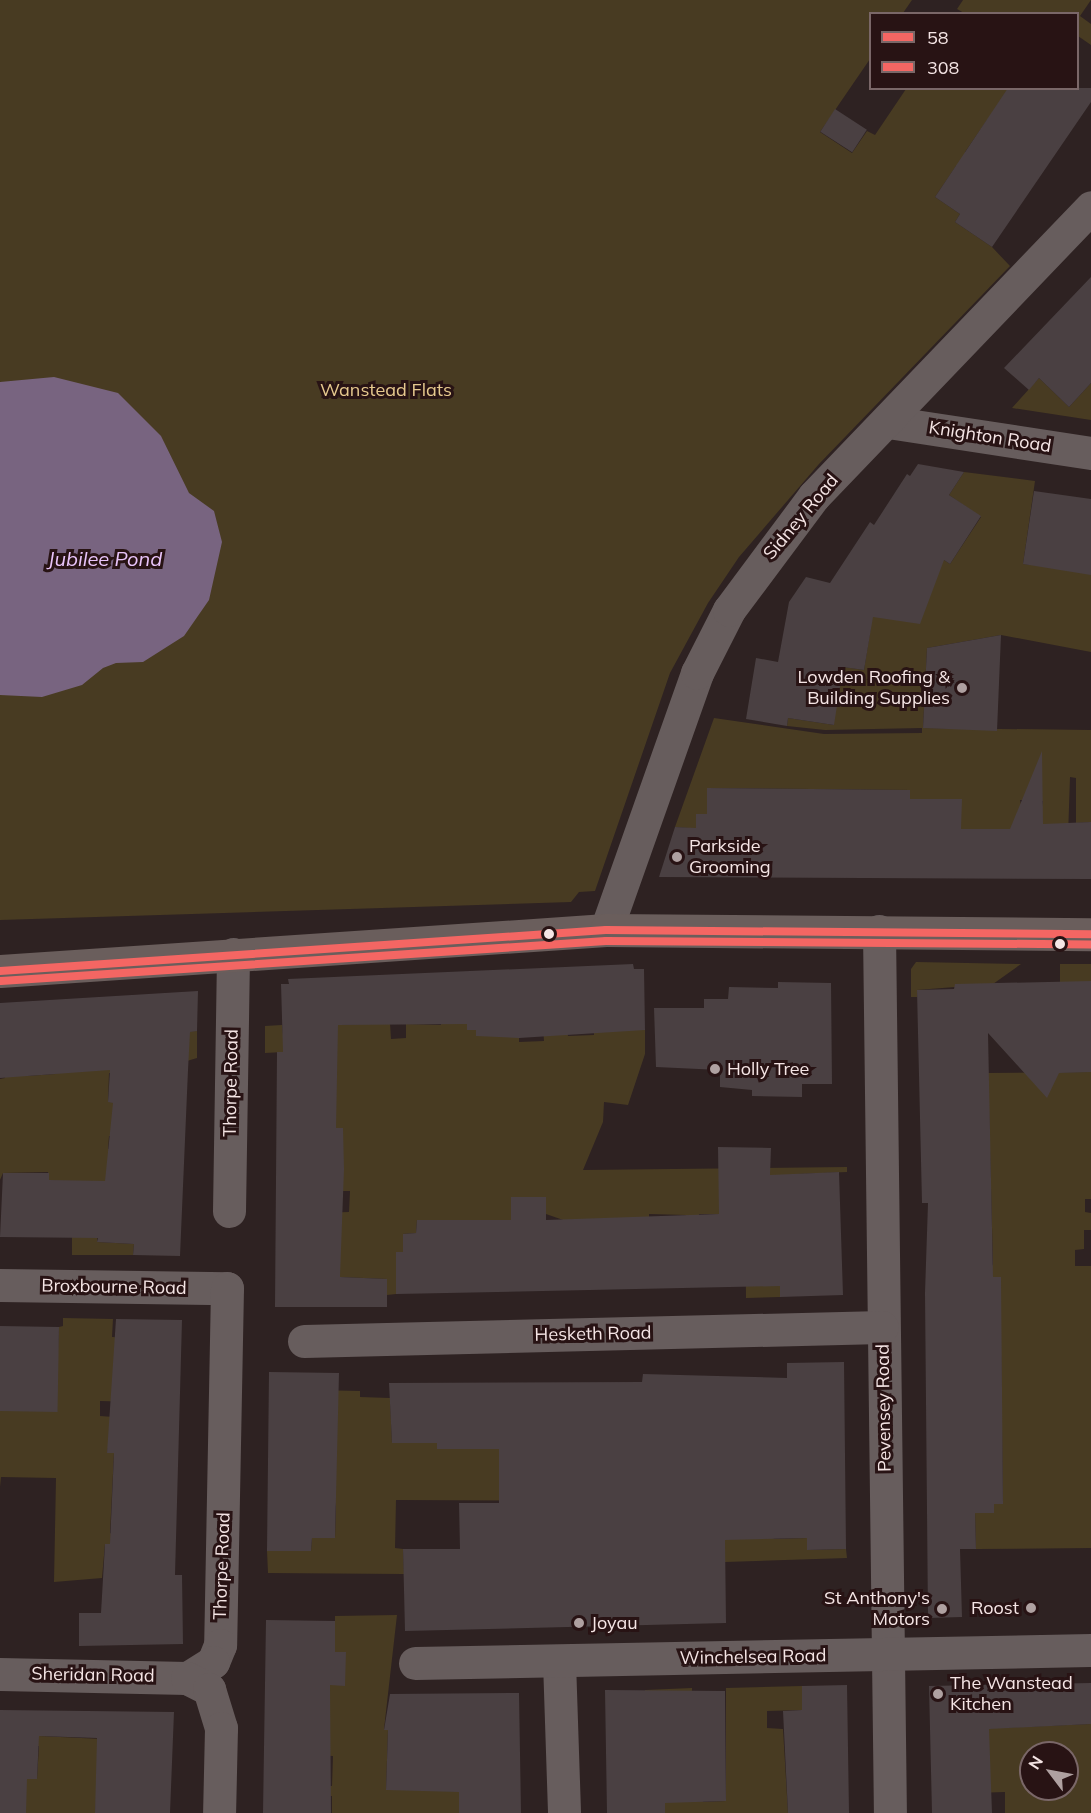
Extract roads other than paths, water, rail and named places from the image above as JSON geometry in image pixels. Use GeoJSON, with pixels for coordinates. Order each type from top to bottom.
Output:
{"type":"FeatureCollection","features":[{"type":"Feature","properties":{"kind":"main road"},"geometry":{"type":"LineString","coordinates":[[0,970],[606,930],[1091,934]]}},
{"type":"Feature","properties":{"kind":"street","name":"Sidney Road"},"geometry":{"type":"LineString","coordinates":[[606,930],[697,673],[729,610],[814,496],[888,422],[1091,207]]}},
{"type":"Feature","properties":{"kind":"street","name":"Knighton Road"},"geometry":{"type":"LineString","coordinates":[[888,422],[1091,453]]}},
{"type":"Feature","properties":{"kind":"street","name":"Pevensey Road"},"geometry":{"type":"LineString","coordinates":[[879,931],[882,1327],[890,1813]]}},
{"type":"Feature","properties":{"kind":"street","name":"Thorpe Road"},"geometry":{"type":"LineString","coordinates":[[229,1211],[233,954]]}},
{"type":"Feature","properties":{"kind":"street","name":"Broxbourne Road"},"geometry":{"type":"LineString","coordinates":[[0,1286],[227,1288]]}},
{"type":"Feature","properties":{"kind":"street","name":"Thorpe Road"},"geometry":{"type":"LineString","coordinates":[[187,1678],[213,1662],[220,1645],[227,1288]]}},
{"type":"Feature","properties":{"kind":"street","name":"Hesketh Road"},"geometry":{"type":"LineString","coordinates":[[304,1341],[882,1327]]}},
{"type":"Feature","properties":{"kind":"street","name":"Winchelsea Road"},"geometry":{"type":"LineString","coordinates":[[415,1663],[1091,1650]]}},
{"type":"Feature","properties":{"kind":"street"},"geometry":{"type":"LineString","coordinates":[[559,1661],[564,1813]]}},
{"type":"Feature","properties":{"kind":"street","name":"Sheridan Road"},"geometry":{"type":"LineString","coordinates":[[0,1674],[187,1678]]}},
{"type":"Feature","properties":{"kind":"street"},"geometry":{"type":"LineString","coordinates":[[187,1678],[209,1689],[221,1728],[219,1813]]}},
{"type":"Feature","properties":{"kind":"water","name":"Jubilee Pond"},"geometry":{"type":"Polygon","coordinates":[[[54,377],[118,393],[161,436],[189,493],[214,511],[222,542],[209,600],[184,636],[143,662],[116,663],[103,668],[82,685],[42,697],[0,695],[0,382],[54,377]]]}},
{"type":"Feature","properties":{"kind":"place","name":"Lowden Roofing & Building Supplies"},"geometry":{"type":"Point","coordinates":[962,688]}},
{"type":"Feature","properties":{"kind":"place","name":"Parkside Grooming"},"geometry":{"type":"Point","coordinates":[677,857]}},
{"type":"Feature","properties":{"kind":"place","name":"Holly Tree"},"geometry":{"type":"Point","coordinates":[715,1069]}},
{"type":"Feature","properties":{"kind":"place","name":"Roost"},"geometry":{"type":"Point","coordinates":[1031,1608]}},
{"type":"Feature","properties":{"kind":"place","name":"St Anthony's Motors"},"geometry":{"type":"Point","coordinates":[942,1609]}},
{"type":"Feature","properties":{"kind":"place","name":"Joyau"},"geometry":{"type":"Point","coordinates":[579,1623]}},
{"type":"Feature","properties":{"kind":"place","name":"The Wanstead Kitchen"},"geometry":{"type":"Point","coordinates":[938,1694]}},
{"type":"Feature","properties":{"kind":"park label","name":"Wanstead Flats"},"geometry":{"type":"Point","coordinates":[386,390]}}]}
